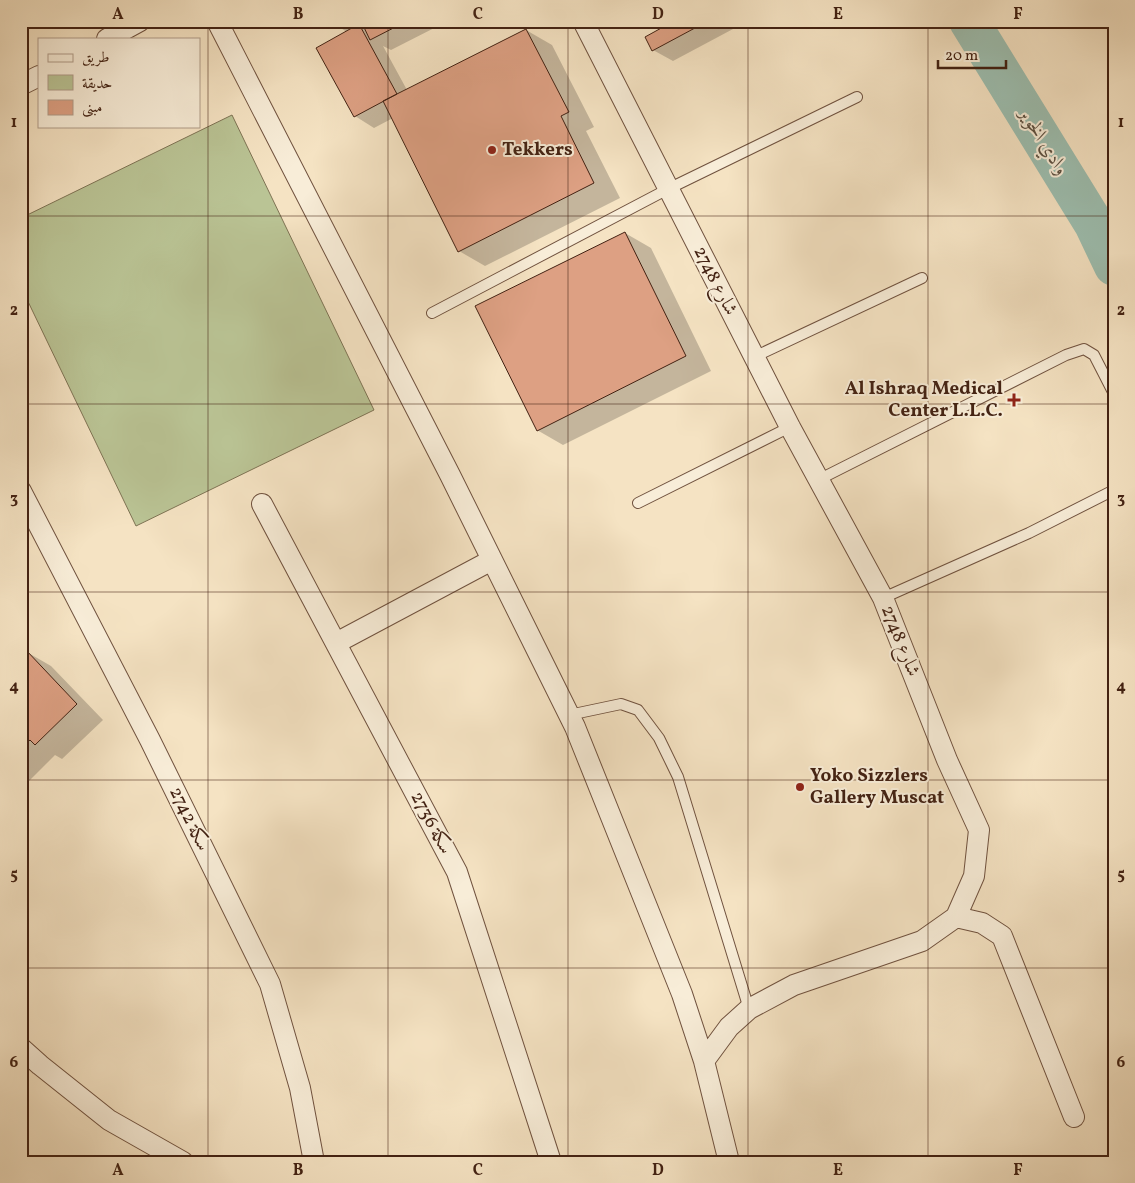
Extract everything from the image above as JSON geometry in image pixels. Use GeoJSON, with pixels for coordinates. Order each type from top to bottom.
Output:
{"type":"FeatureCollection","features":[{"type":"Feature","properties":{"kind":"street"},"geometry":{"type":"LineString","coordinates":[[110,38],[140,21]]}},
{"type":"Feature","properties":{"kind":"street"},"geometry":{"type":"LineString","coordinates":[[217,21],[569,715],[682,994],[704,1061],[729,1162]]}},
{"type":"Feature","properties":{"kind":"street","name":"شارع 2748"},"geometry":{"type":"LineString","coordinates":[[582,21],[790,427],[882,598],[947,760],[979,830],[974,876],[956,917]]}},
{"type":"Feature","properties":{"kind":"street"},"geometry":{"type":"LineString","coordinates":[[21,85],[38,76]]}},
{"type":"Feature","properties":{"kind":"street","name":"سكة 2742"},"geometry":{"type":"LineString","coordinates":[[21,491],[150,740],[270,984],[300,1088],[314,1162]]}},
{"type":"Feature","properties":{"kind":"street","name":"سكة 2736"},"geometry":{"type":"LineString","coordinates":[[262,504],[457,872],[551,1162]]}},
{"type":"Feature","properties":{"kind":"street"},"geometry":{"type":"LineString","coordinates":[[336,643],[492,560]]}},
{"type":"Feature","properties":{"kind":"street"},"geometry":{"type":"LineString","coordinates":[[704,1061],[729,1027],[749,1009],[794,985],[922,941],[956,917],[982,923],[1002,936],[1074,1117]]}},
{"type":"Feature","properties":{"kind":"street"},"geometry":{"type":"LineString","coordinates":[[21,1048],[110,1120],[183,1162]]}},
{"type":"Feature","properties":{"kind":"lane"},"geometry":{"type":"LineString","coordinates":[[432,313],[668,189],[856,97]]}},
{"type":"Feature","properties":{"kind":"lane"},"geometry":{"type":"LineString","coordinates":[[754,357],[922,278]]}},
{"type":"Feature","properties":{"kind":"lane"},"geometry":{"type":"LineString","coordinates":[[818,480],[1066,355],[1084,349],[1094,355],[1114,394]]}},
{"type":"Feature","properties":{"kind":"lane"},"geometry":{"type":"LineString","coordinates":[[638,503],[790,427]]}},
{"type":"Feature","properties":{"kind":"lane"},"geometry":{"type":"LineString","coordinates":[[882,598],[1030,533],[1114,490]]}},
{"type":"Feature","properties":{"kind":"lane"},"geometry":{"type":"LineString","coordinates":[[569,715],[621,704],[638,710],[659,738],[678,777],[749,1009]]}},
{"type":"Feature","properties":{"kind":"green space"},"geometry":{"type":"Polygon","coordinates":[[[232,115],[374,410],[136,526],[21,287],[21,218],[232,115]]]}},
{"type":"Feature","properties":{"kind":"building"},"geometry":{"type":"Polygon","coordinates":[[[361,21],[407,21],[370,40],[361,21]]]}},
{"type":"Feature","properties":{"kind":"building"},"geometry":{"type":"Polygon","coordinates":[[[674,21],[708,21],[652,51],[645,37],[674,21]]]}},
{"type":"Feature","properties":{"kind":"building"},"geometry":{"type":"Polygon","coordinates":[[[359,24],[397,94],[354,117],[316,48],[359,24]]]}},
{"type":"Feature","properties":{"kind":"building","name":"Tekkers"},"geometry":{"type":"Polygon","coordinates":[[[526,29],[569,112],[561,116],[594,183],[458,252],[383,101],[526,29]]]}},
{"type":"Feature","properties":{"kind":"building"},"geometry":{"type":"Polygon","coordinates":[[[625,232],[686,356],[537,431],[475,306],[625,232]]]}},
{"type":"Feature","properties":{"kind":"building"},"geometry":{"type":"Polygon","coordinates":[[[25,649],[77,704],[35,745],[30,740],[21,748],[21,652],[25,649]]]}},
{"type":"Feature","properties":{"kind":"waterway","name":"وادي الخوير"},"geometry":{"type":"LineString","coordinates":[[969,21],[1094,224],[1114,266]]}},
{"type":"Feature","properties":{"kind":"place","name":"Tekkers"},"geometry":{"type":"Point","coordinates":[492,150]}},
{"type":"Feature","properties":{"kind":"place","name":"Al Ishraq Medical Center L.L.C."},"geometry":{"type":"Point","coordinates":[1014,400]}},
{"type":"Feature","properties":{"kind":"place","name":"Yoko Sizzlers Gallery Muscat"},"geometry":{"type":"Point","coordinates":[800,787]}}]}
